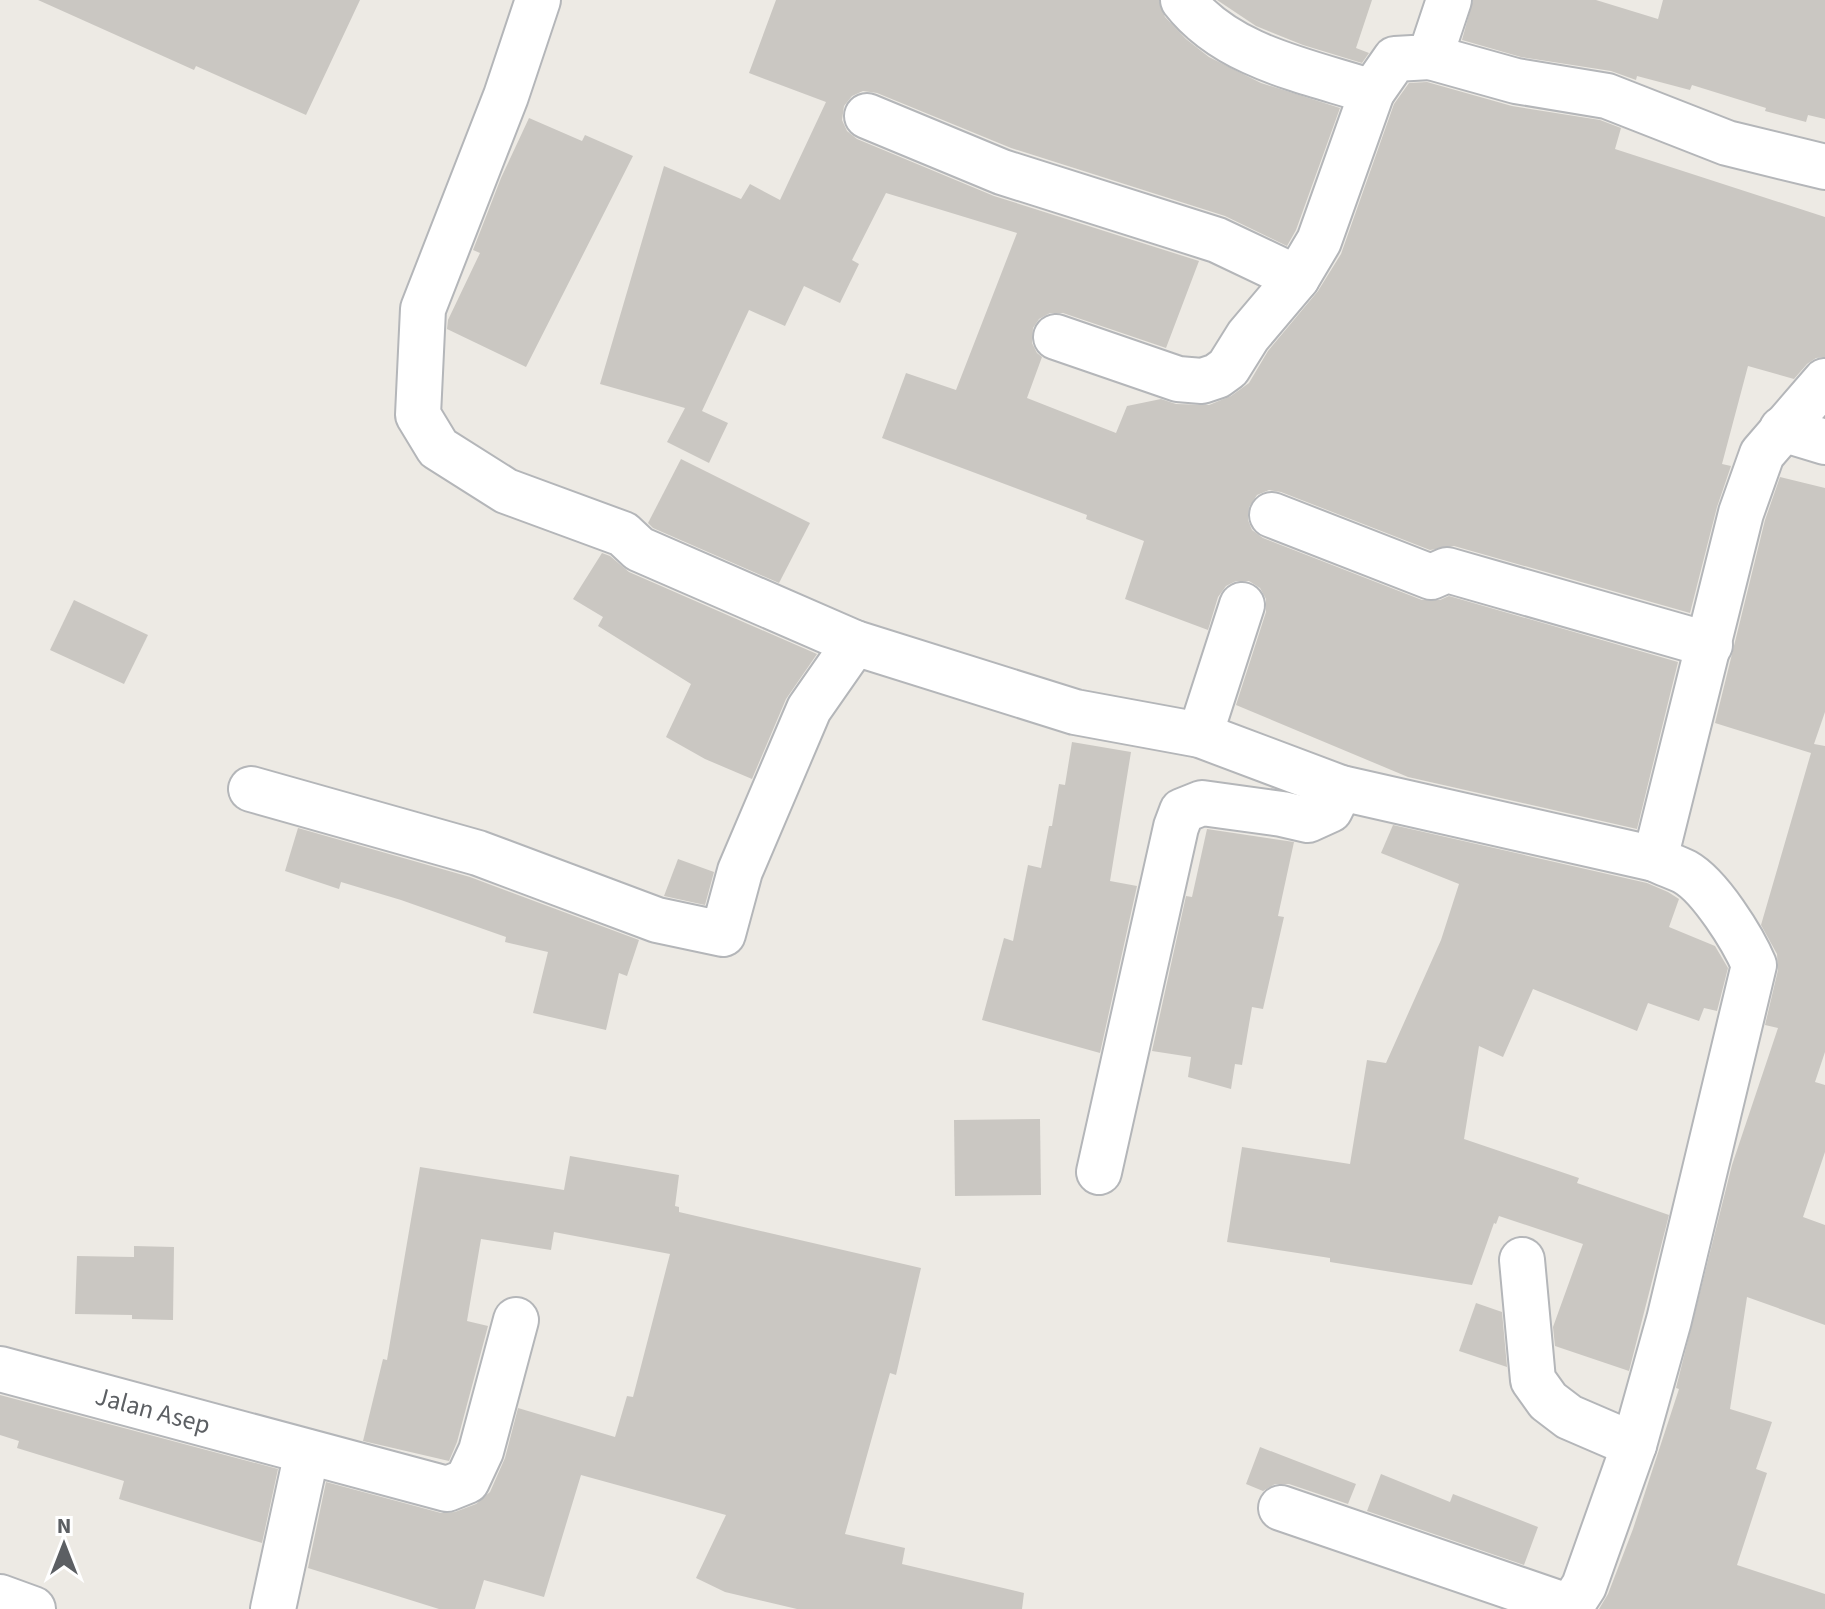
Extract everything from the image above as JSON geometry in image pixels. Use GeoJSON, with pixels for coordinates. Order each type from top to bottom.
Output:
{"type":"FeatureCollection","features":[{"type":"Feature","properties":{"kind":"street"},"geometry":{"type":"LineString","coordinates":[[538,0],[506,96],[423,309],[418,415],[438,448],[506,491],[623,534],[639,549],[855,643],[1075,712],[1200,735],[1341,788],[1655,859],[1688,874],[1726,914],[1747,948],[1754,965],[1669,1320],[1634,1445],[1584,1586],[1570,1608],[1281,1508]]}},
{"type":"Feature","properties":{"kind":"street"},"geometry":{"type":"LineString","coordinates":[[1183,0],[1223,37],[1234,43],[1267,59],[1372,92]]}},
{"type":"Feature","properties":{"kind":"street"},"geometry":{"type":"LineString","coordinates":[[1430,57],[1449,0]]}},
{"type":"Feature","properties":{"kind":"street"},"geometry":{"type":"LineString","coordinates":[[1056,337],[1178,379],[1202,381],[1228,368],[1248,336],[1297,278],[1319,241],[1372,92],[1395,59],[1430,57],[1516,81],[1607,96],[1727,143],[1825,167]]}},
{"type":"Feature","properties":{"kind":"street"},"geometry":{"type":"LineString","coordinates":[[867,116],[1002,172],[1217,240],[1297,278]]}},
{"type":"Feature","properties":{"kind":"street"},"geometry":{"type":"LineString","coordinates":[[1655,859],[1741,513],[1762,454],[1825,381]]}},
{"type":"Feature","properties":{"kind":"street"},"geometry":{"type":"LineString","coordinates":[[1782,429],[1825,442]]}},
{"type":"Feature","properties":{"kind":"street"},"geometry":{"type":"LineString","coordinates":[[1272,515],[1431,577],[1447,570],[1710,645]]}},
{"type":"Feature","properties":{"kind":"street"},"geometry":{"type":"LineString","coordinates":[[1200,735],[1242,605]]}},
{"type":"Feature","properties":{"kind":"street"},"geometry":{"type":"LineString","coordinates":[[251,789],[478,853],[657,920],[723,934],[740,871],[809,709],[855,643]]}},
{"type":"Feature","properties":{"kind":"street"},"geometry":{"type":"LineString","coordinates":[[1099,1172],[1182,811],[1202,803],[1308,820],[1330,810],[1341,788]]}},
{"type":"Feature","properties":{"kind":"street"},"geometry":{"type":"LineString","coordinates":[[1522,1260],[1533,1380],[1548,1401],[1569,1417],[1634,1445]]}},
{"type":"Feature","properties":{"kind":"street","name":"Jalan Asep"},"geometry":{"type":"LineString","coordinates":[[0,1369],[447,1489],[467,1481],[481,1451],[516,1320]]}},
{"type":"Feature","properties":{"kind":"street"},"geometry":{"type":"LineString","coordinates":[[273,1609],[307,1452]]}},
{"type":"Feature","properties":{"kind":"street"},"geometry":{"type":"LineString","coordinates":[[0,1597],[33,1609]]}},
{"type":"Feature","properties":{"kind":"building"},"geometry":{"type":"Polygon","coordinates":[[[38,0],[360,0],[306,115],[196,66],[194,70],[38,0]]]}},
{"type":"Feature","properties":{"kind":"building"},"geometry":{"type":"Polygon","coordinates":[[[776,0],[1159,0],[1165,17],[1209,57],[1261,83],[1340,108],[1296,230],[1287,246],[1225,216],[1011,148],[877,93],[863,91],[852,96],[844,106],[842,120],[847,131],[857,139],[994,196],[1199,261],[1166,348],[1063,313],[1050,313],[1039,319],[1033,328],[1032,343],[1042,357],[1027,398],[1116,433],[1127,406],[1161,399],[1176,404],[1209,405],[1231,396],[1249,383],[1268,351],[1318,291],[1341,254],[1394,104],[1409,83],[1427,82],[1512,106],[1600,120],[1621,128],[1615,149],[1825,217],[1825,357],[1807,364],[1794,379],[1748,366],[1722,464],[1731,466],[1717,507],[1690,613],[1454,546],[1430,550],[1281,492],[1269,490],[1257,495],[1249,507],[1248,520],[1252,530],[1263,538],[1422,600],[1440,600],[1449,596],[1678,662],[1637,829],[1408,777],[1236,705],[1266,612],[1266,599],[1260,588],[1249,581],[1236,581],[1226,586],[1218,597],[1208,630],[1125,599],[1144,541],[1086,519],[1087,515],[882,438],[906,373],[956,390],[1017,233],[886,193],[852,260],[859,264],[840,303],[804,286],[785,326],[749,310],[702,411],[728,423],[709,463],[667,442],[685,408],[600,384],[664,166],[741,199],[750,184],[780,200],[826,102],[749,73],[776,0]]]}},
{"type":"Feature","properties":{"kind":"building"},"geometry":{"type":"Polygon","coordinates":[[[1217,0],[1372,0],[1356,48],[1369,53],[1362,63],[1303,45],[1256,26],[1217,0]]]}},
{"type":"Feature","properties":{"kind":"building"},"geometry":{"type":"Polygon","coordinates":[[[1473,0],[1596,0],[1658,19],[1663,0],[1825,0],[1825,119],[1808,115],[1806,122],[1692,85],[1690,90],[1637,76],[1636,80],[1611,71],[1521,57],[1462,40],[1473,0]]]}},
{"type":"Feature","properties":{"kind":"building"},"geometry":{"type":"Polygon","coordinates":[[[529,118],[582,141],[585,135],[633,156],[526,367],[447,329],[448,320],[480,253],[473,250],[529,118]]]}},
{"type":"Feature","properties":{"kind":"building"},"geometry":{"type":"Polygon","coordinates":[[[681,459],[810,523],[779,583],[653,528],[648,523],[681,459]]]}},
{"type":"Feature","properties":{"kind":"building"},"geometry":{"type":"Polygon","coordinates":[[[1780,477],[1825,488],[1825,712],[1814,744],[1825,746],[1825,1052],[1815,1082],[1825,1085],[1825,1152],[1803,1217],[1825,1225],[1825,1325],[1747,1297],[1730,1409],[1772,1422],[1756,1469],[1767,1473],[1737,1565],[1825,1594],[1825,1609],[1599,1609],[1608,1594],[1633,1529],[1679,1389],[1676,1388],[1732,1165],[1778,1028],[1765,1025],[1778,970],[1777,954],[1761,925],[1811,753],[1715,723],[1765,520],[1780,477]]]}},
{"type":"Feature","properties":{"kind":"building"},"geometry":{"type":"Polygon","coordinates":[[[602,553],[629,572],[817,654],[786,699],[752,779],[705,759],[666,737],[691,684],[598,626],[603,617],[573,599],[602,553]]]}},
{"type":"Feature","properties":{"kind":"building"},"geometry":{"type":"Polygon","coordinates":[[[74,600],[148,635],[124,684],[50,650],[74,600]]]}},
{"type":"Feature","properties":{"kind":"building"},"geometry":{"type":"Polygon","coordinates":[[[1072,742],[1131,752],[1110,881],[1137,886],[1100,1053],[982,1020],[1004,938],[1013,941],[1028,865],[1041,868],[1059,784],[1065,785],[1072,742]]]}},
{"type":"Feature","properties":{"kind":"building"},"geometry":{"type":"Polygon","coordinates":[[[1393,825],[1647,883],[1679,899],[1669,927],[1715,946],[1728,968],[1717,1011],[1704,1008],[1699,1021],[1648,1003],[1637,1031],[1533,989],[1503,1057],[1479,1046],[1464,1139],[1579,1178],[1577,1183],[1669,1215],[1629,1371],[1555,1346],[1553,1327],[1583,1244],[1499,1216],[1472,1285],[1227,1242],[1242,1147],[1350,1164],[1367,1060],[1386,1063],[1441,940],[1459,884],[1381,853],[1393,825]]]}},
{"type":"Feature","properties":{"kind":"building"},"geometry":{"type":"Polygon","coordinates":[[[298,828],[470,877],[639,940],[627,976],[619,973],[606,1030],[533,1013],[548,952],[505,942],[506,937],[401,900],[341,882],[339,889],[285,871],[298,828]]]}},
{"type":"Feature","properties":{"kind":"building"},"geometry":{"type":"Polygon","coordinates":[[[1207,829],[1294,842],[1278,916],[1284,917],[1263,1009],[1252,1007],[1242,1065],[1235,1064],[1231,1089],[1188,1077],[1191,1057],[1152,1051],[1186,896],[1192,897],[1207,829]]]}},
{"type":"Feature","properties":{"kind":"building"},"geometry":{"type":"Polygon","coordinates":[[[678,859],[714,872],[705,905],[664,896],[678,859]]]}},
{"type":"Feature","properties":{"kind":"building"},"geometry":{"type":"Polygon","coordinates":[[[1040,1119],[1041,1195],[955,1196],[954,1120],[1040,1119]]]}},
{"type":"Feature","properties":{"kind":"building"},"geometry":{"type":"Polygon","coordinates":[[[570,1156],[679,1175],[675,1206],[679,1207],[679,1212],[921,1268],[896,1375],[890,1373],[845,1534],[905,1548],[902,1564],[1024,1593],[1022,1609],[797,1609],[725,1592],[696,1578],[726,1515],[581,1475],[544,1597],[484,1580],[475,1609],[439,1609],[308,1568],[326,1482],[441,1513],[455,1512],[476,1504],[490,1492],[505,1458],[518,1408],[615,1437],[627,1396],[633,1397],[670,1254],[554,1232],[551,1250],[481,1239],[467,1321],[488,1326],[457,1442],[449,1461],[363,1441],[383,1359],[387,1360],[420,1167],[564,1190],[570,1156]]]}},
{"type":"Feature","properties":{"kind":"building"},"geometry":{"type":"Polygon","coordinates":[[[134,1246],[174,1247],[173,1320],[132,1319],[132,1315],[75,1314],[77,1256],[134,1257],[134,1246]]]}},
{"type":"Feature","properties":{"kind":"building"},"geometry":{"type":"Polygon","coordinates":[[[1476,1303],[1502,1312],[1507,1367],[1459,1351],[1476,1303]]]}},
{"type":"Feature","properties":{"kind":"building"},"geometry":{"type":"Polygon","coordinates":[[[0,1395],[278,1469],[262,1543],[119,1499],[124,1481],[17,1448],[19,1441],[0,1435],[0,1395]]]}},
{"type":"Feature","properties":{"kind":"building"},"geometry":{"type":"Polygon","coordinates":[[[1260,1447],[1356,1484],[1348,1504],[1289,1484],[1275,1484],[1263,1491],[1246,1484],[1260,1447]]]}},
{"type":"Feature","properties":{"kind":"building"},"geometry":{"type":"Polygon","coordinates":[[[1381,1474],[1450,1502],[1453,1494],[1538,1527],[1524,1565],[1367,1511],[1381,1474]]]}}]}
